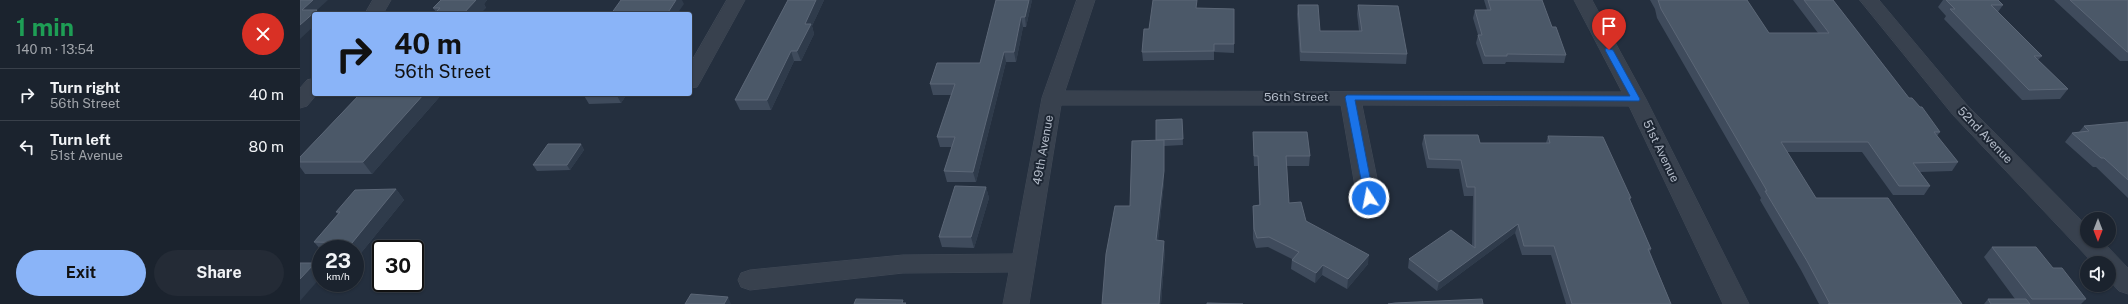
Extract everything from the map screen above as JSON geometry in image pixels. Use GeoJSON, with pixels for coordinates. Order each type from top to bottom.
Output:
{"type":"FeatureCollection","features":[{"type":"Feature","properties":{"kind":"street"},"geometry":{"type":"LineString","coordinates":[[375,12],[382,0]]}},
{"type":"Feature","properties":{"kind":"street"},"geometry":{"type":"LineString","coordinates":[[692,79],[736,0]]}},
{"type":"Feature","properties":{"kind":"street","name":"49th Avenue"},"geometry":{"type":"LineString","coordinates":[[1016,304],[1052,98],[1086,0]]}},
{"type":"Feature","properties":{"kind":"street","name":"51st Avenue"},"geometry":{"type":"LineString","coordinates":[[1583,0],[1636,99],[1736,304]]}},
{"type":"Feature","properties":{"kind":"street","name":"52nd Avenue"},"geometry":{"type":"LineString","coordinates":[[1869,0],[1960,110],[2100,256]]}},
{"type":"Feature","properties":{"kind":"street"},"geometry":{"type":"LineString","coordinates":[[300,100],[312,87]]}},
{"type":"Feature","properties":{"kind":"street"},"geometry":{"type":"LineString","coordinates":[[1350,97],[1369,198]]}},
{"type":"Feature","properties":{"kind":"street","name":"56th Street"},"geometry":{"type":"LineString","coordinates":[[1052,98],[1350,97],[1636,99]]}},
{"type":"Feature","properties":{"kind":"street"},"geometry":{"type":"LineString","coordinates":[[750,280],[903,264],[1023,263]]}},
{"type":"Feature","properties":{"kind":"street","name":"52nd Avenue"},"geometry":{"type":"LineString","coordinates":[[2116,272],[2128,284]]}},
{"type":"Feature","properties":{"kind":"building"},"geometry":{"type":"Polygon","coordinates":[[[300,0],[313,0],[302,10],[317,10],[312,12],[312,14],[300,25],[300,0]]]}},
{"type":"Feature","properties":{"kind":"building"},"geometry":{"type":"Polygon","coordinates":[[[441,0],[476,0],[465,12],[436,12],[440,8],[433,8],[441,0]]]}},
{"type":"Feature","properties":{"kind":"building"},"geometry":{"type":"Polygon","coordinates":[[[621,0],[676,0],[668,12],[612,12],[621,0]]]}},
{"type":"Feature","properties":{"kind":"building"},"geometry":{"type":"Polygon","coordinates":[[[788,0],[816,0],[805,24],[811,24],[797,51],[791,51],[767,100],[735,100],[788,0]]]}},
{"type":"Feature","properties":{"kind":"building"},"geometry":{"type":"Polygon","coordinates":[[[996,0],[1029,0],[1025,17],[1021,17],[1014,52],[1004,52],[973,172],[944,171],[955,137],[937,137],[955,84],[930,84],[937,63],[980,63],[996,0]]]}},
{"type":"Feature","properties":{"kind":"building"},"geometry":{"type":"Polygon","coordinates":[[[1153,0],[1197,0],[1196,8],[1234,9],[1234,44],[1214,44],[1214,51],[1142,52],[1144,29],[1149,29],[1153,0]]]}},
{"type":"Feature","properties":{"kind":"building"},"geometry":{"type":"Polygon","coordinates":[[[1488,0],[1542,0],[1552,27],[1556,27],[1566,55],[1507,54],[1507,56],[1485,56],[1478,35],[1482,35],[1475,10],[1491,10],[1488,0]]]}},
{"type":"Feature","properties":{"kind":"building"},"geometry":{"type":"Polygon","coordinates":[[[1658,0],[1747,0],[1769,33],[1829,33],[1804,0],[1833,0],[1909,98],[1912,98],[1920,107],[1922,107],[1940,132],[1934,132],[1958,162],[1913,163],[1930,186],[1899,186],[1868,142],[1781,142],[1816,198],[1888,198],[1962,304],[1830,304],[1807,261],[1765,191],[1767,191],[1661,9],[1658,0]]]}},
{"type":"Feature","properties":{"kind":"building"},"geometry":{"type":"Polygon","coordinates":[[[1946,0],[1998,0],[2003,5],[1991,5],[2042,56],[2034,56],[2068,89],[2029,90],[1950,9],[1955,9],[1946,0]]]}},
{"type":"Feature","properties":{"kind":"building"},"geometry":{"type":"Polygon","coordinates":[[[2070,0],[2128,0],[2128,52],[2127,52],[2070,0]]]}},
{"type":"Feature","properties":{"kind":"building"},"geometry":{"type":"Polygon","coordinates":[[[1298,5],[1318,5],[1320,31],[1362,31],[1358,5],[1398,6],[1407,54],[1301,52],[1298,5]]]}},
{"type":"Feature","properties":{"kind":"building"},"geometry":{"type":"Polygon","coordinates":[[[358,96],[422,96],[363,162],[300,162],[300,157],[358,96]]]}},
{"type":"Feature","properties":{"kind":"building"},"geometry":{"type":"Polygon","coordinates":[[[1182,119],[1183,139],[1156,140],[1156,120],[1182,119]]]}},
{"type":"Feature","properties":{"kind":"building"},"geometry":{"type":"Polygon","coordinates":[[[2128,122],[2128,180],[2104,158],[2101,158],[2072,133],[2089,131],[2084,126],[2128,122]]]}},
{"type":"Feature","properties":{"kind":"building"},"geometry":{"type":"Polygon","coordinates":[[[1253,132],[1307,132],[1310,156],[1286,156],[1289,203],[1301,202],[1306,221],[1369,255],[1348,279],[1323,265],[1316,273],[1292,260],[1299,252],[1269,237],[1257,238],[1254,229],[1253,206],[1260,205],[1258,156],[1254,156],[1253,132]]]}},
{"type":"Feature","properties":{"kind":"building"},"geometry":{"type":"Polygon","coordinates":[[[1424,135],[1478,135],[1480,143],[1550,143],[1548,136],[1603,137],[1631,198],[1629,198],[1651,249],[1648,249],[1671,304],[1572,304],[1554,246],[1524,246],[1518,224],[1439,282],[1409,259],[1451,230],[1475,248],[1475,187],[1467,187],[1461,160],[1429,159],[1424,135]]]}},
{"type":"Feature","properties":{"kind":"building"},"geometry":{"type":"Polygon","coordinates":[[[1164,140],[1164,171],[1156,240],[1164,241],[1159,304],[1102,304],[1106,254],[1115,206],[1130,206],[1132,141],[1164,140]]]}},
{"type":"Feature","properties":{"kind":"building"},"geometry":{"type":"Polygon","coordinates":[[[548,144],[581,144],[567,165],[533,165],[548,144]]]}},
{"type":"Feature","properties":{"kind":"building"},"geometry":{"type":"Polygon","coordinates":[[[955,186],[986,187],[971,237],[939,237],[955,186]]]}},
{"type":"Feature","properties":{"kind":"building"},"geometry":{"type":"Polygon","coordinates":[[[396,189],[354,240],[316,240],[340,212],[336,212],[355,190],[396,189]]]}},
{"type":"Feature","properties":{"kind":"building"},"geometry":{"type":"Polygon","coordinates":[[[1992,247],[2036,247],[2053,268],[2062,268],[2086,299],[2032,299],[1992,247]]]}},
{"type":"Feature","properties":{"kind":"building"},"geometry":{"type":"Polygon","coordinates":[[[300,263],[312,263],[312,266],[300,279],[300,263]]]}},
{"type":"Feature","properties":{"kind":"building"},"geometry":{"type":"Polygon","coordinates":[[[691,294],[728,297],[724,304],[685,304],[691,294]]]}},
{"type":"Feature","properties":{"kind":"building"},"geometry":{"type":"Polygon","coordinates":[[[856,299],[903,300],[902,303],[906,303],[854,304],[856,299]]]}},
{"type":"Feature","properties":{"kind":"building"},"geometry":{"type":"Polygon","coordinates":[[[1482,299],[1483,304],[1388,304],[1395,303],[1482,299]]]}},
{"type":"Feature","properties":{"kind":"building"},"geometry":{"type":"Polygon","coordinates":[[[1988,299],[2026,299],[2030,304],[1991,304],[1988,299]]]}},
{"type":"Feature","properties":{"kind":"building"},"geometry":{"type":"Polygon","coordinates":[[[1207,303],[1243,304],[1207,304],[1207,303]]]}},
{"type":"Feature","properties":{"kind":"route"},"geometry":{"type":"LineString","coordinates":[[1369,198],[1350,97],[1636,99],[1609,50]]}}]}
